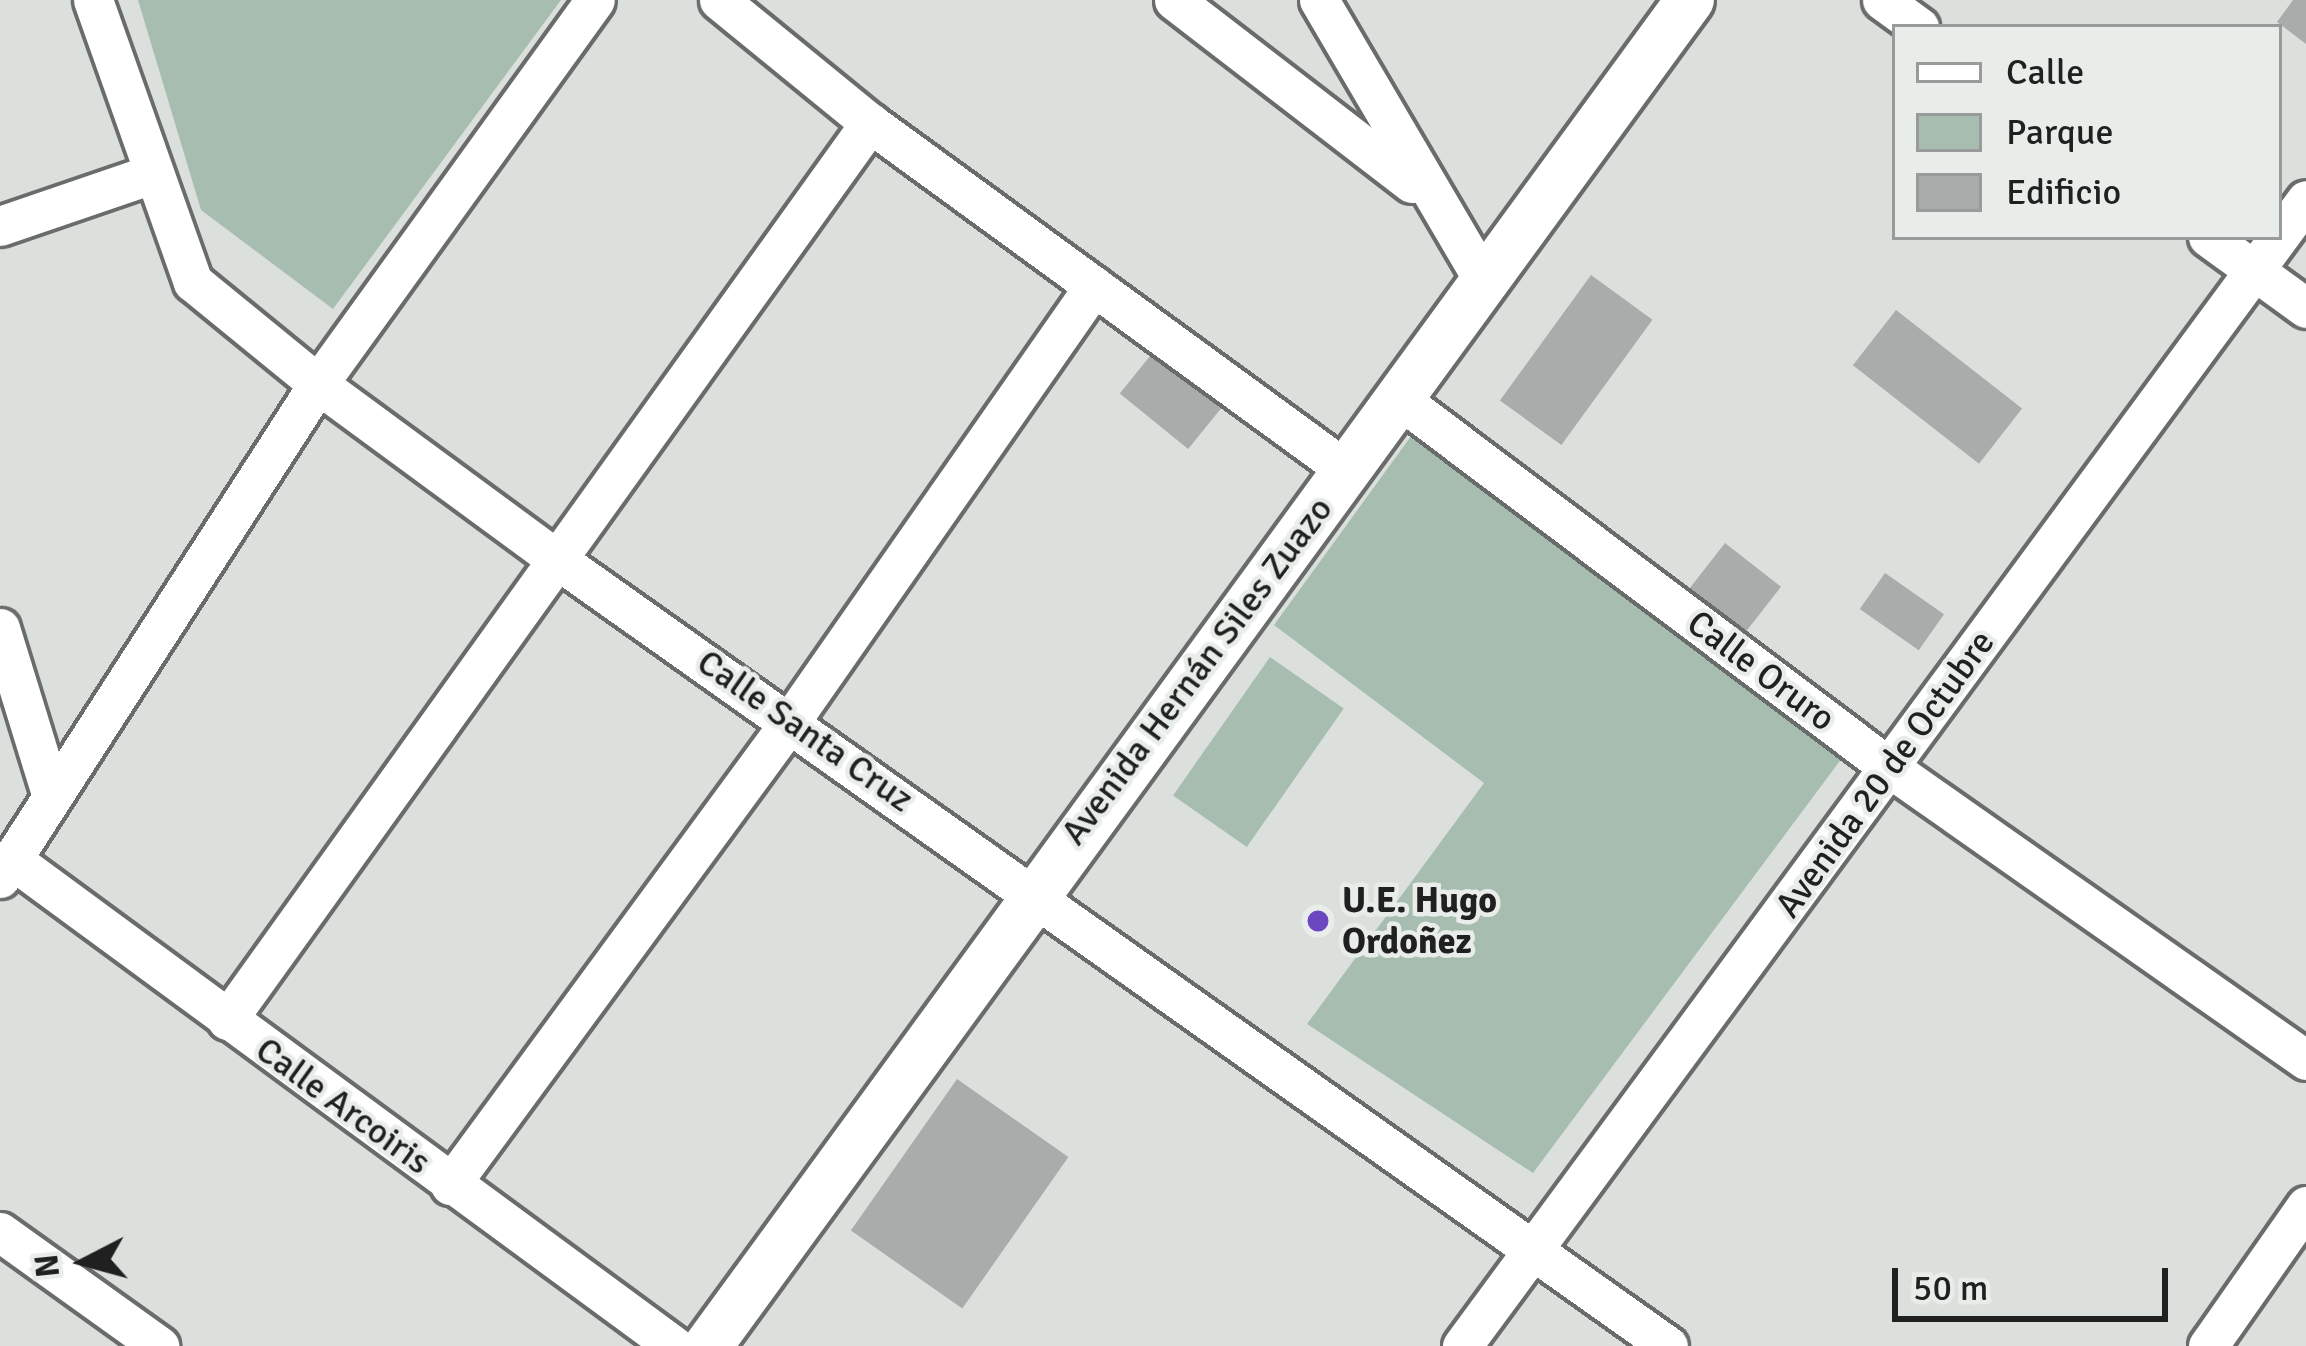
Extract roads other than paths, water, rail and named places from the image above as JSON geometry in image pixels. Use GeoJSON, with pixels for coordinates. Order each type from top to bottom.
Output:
{"type":"FeatureCollection","features":[{"type":"Feature","properties":{"kind":"street"},"geometry":{"type":"LineString","coordinates":[[7,869],[50,791],[318,385],[595,0]]}},
{"type":"Feature","properties":{"kind":"street"},"geometry":{"type":"LineString","coordinates":[[719,0],[870,123],[1346,470]]}},
{"type":"Feature","properties":{"kind":"street"},"geometry":{"type":"LineString","coordinates":[[1174,0],[1426,194]]}},
{"type":"Feature","properties":{"kind":"street"},"geometry":{"type":"LineString","coordinates":[[1319,0],[1426,194],[1484,281]]}},
{"type":"Feature","properties":{"kind":"street","name":"Avenida Hernán Siles Zuazo"},"geometry":{"type":"LineString","coordinates":[[708,1346],[1032,893],[1690,0]]}},
{"type":"Feature","properties":{"kind":"street"},"geometry":{"type":"LineString","coordinates":[[1882,0],[1915,24]]}},
{"type":"Feature","properties":{"kind":"street","name":"Calle Santa Cruz"},"geometry":{"type":"LineString","coordinates":[[97,1],[152,174],[193,282],[318,385],[558,560],[791,719],[1535,1246],[1668,1346]]}},
{"type":"Feature","properties":{"kind":"street"},"geometry":{"type":"LineString","coordinates":[[226,1020],[870,123]]}},
{"type":"Feature","properties":{"kind":"street"},"geometry":{"type":"LineString","coordinates":[[0,226],[152,174]]}},
{"type":"Feature","properties":{"kind":"street","name":"Avenida 20 de Octubre"},"geometry":{"type":"LineString","coordinates":[[2282,233],[2306,200]]}},
{"type":"Feature","properties":{"kind":"street"},"geometry":{"type":"LineString","coordinates":[[2212,240],[2306,308]]}},
{"type":"Feature","properties":{"kind":"street","name":"Avenida 20 de Octubre"},"geometry":{"type":"LineString","coordinates":[[1462,1346],[2277,240]]}},
{"type":"Feature","properties":{"kind":"street"},"geometry":{"type":"LineString","coordinates":[[450,1185],[791,719],[1094,286]]}},
{"type":"Feature","properties":{"kind":"street","name":"Calle Oruro"},"geometry":{"type":"LineString","coordinates":[[1399,398],[1890,768],[2306,1060]]}},
{"type":"Feature","properties":{"kind":"street"},"geometry":{"type":"LineString","coordinates":[[0,628],[10,694],[50,791]]}},
{"type":"Feature","properties":{"kind":"street","name":"Calle Arcoiris"},"geometry":{"type":"LineString","coordinates":[[7,869],[226,1020],[674,1346]]}},
{"type":"Feature","properties":{"kind":"street"},"geometry":{"type":"LineString","coordinates":[[2208,1346],[2306,1206]]}},
{"type":"Feature","properties":{"kind":"street"},"geometry":{"type":"LineString","coordinates":[[0,1232],[159,1346]]}},
{"type":"Feature","properties":{"kind":"place","name":"U.E. Hugo Ordoñez"},"geometry":{"type":"Point","coordinates":[1318,921]}}]}
